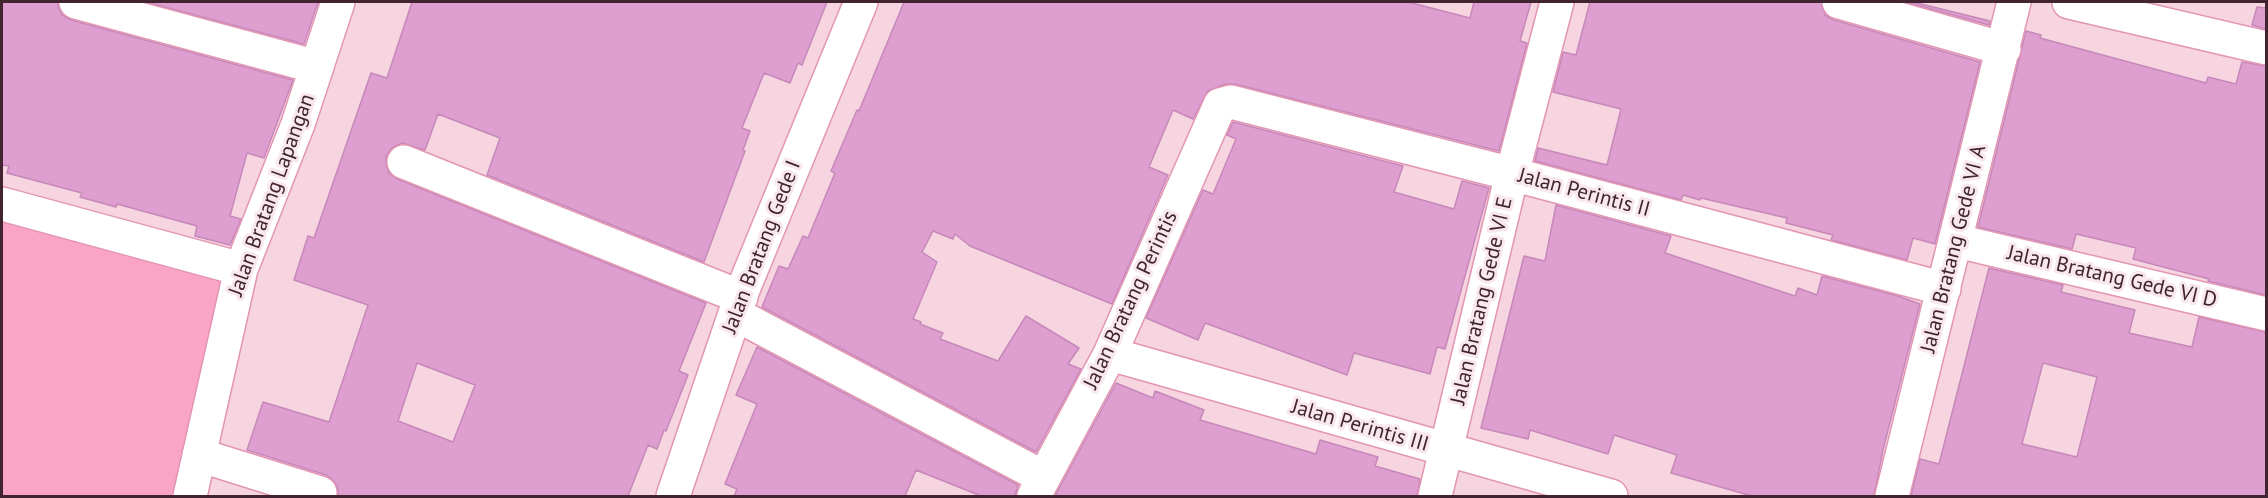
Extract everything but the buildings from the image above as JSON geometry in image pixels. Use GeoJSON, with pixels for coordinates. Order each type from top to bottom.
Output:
{"type":"FeatureCollection","features":[{"type":"Feature","properties":{"kind":"street"},"geometry":{"type":"LineString","coordinates":[[76,2],[316,67]]}},
{"type":"Feature","properties":{"kind":"street","name":"Jalan Bratang Lapangan"},"geometry":{"type":"LineString","coordinates":[[190,496],[241,269],[298,124],[338,2]]}},
{"type":"Feature","properties":{"kind":"street","name":"Jalan Bratang Gede I"},"geometry":{"type":"LineString","coordinates":[[673,496],[738,305],[861,2]]}},
{"type":"Feature","properties":{"kind":"street","name":"Jalan Bratang Gede VI E"},"geometry":{"type":"LineString","coordinates":[[1435,496],[1512,174],[1557,2]]}},
{"type":"Feature","properties":{"kind":"street"},"geometry":{"type":"LineString","coordinates":[[1839,2],[2004,49]]}},
{"type":"Feature","properties":{"kind":"street","name":"Jalan Bratang Gede VI A"},"geometry":{"type":"LineString","coordinates":[[1893,496],[2014,2]]}},
{"type":"Feature","properties":{"kind":"street"},"geometry":{"type":"LineString","coordinates":[[2069,2],[2266,48]]}},
{"type":"Feature","properties":{"kind":"street","name":"Jalan Perintis II"},"geometry":{"type":"LineString","coordinates":[[1224,103],[1230,102],[1512,174],[1944,289]]}},
{"type":"Feature","properties":{"kind":"street","name":"Jalan Bratang Perintis"},"geometry":{"type":"LineString","coordinates":[[1038,487],[1110,354],[1220,105],[1224,103]]}},
{"type":"Feature","properties":{"kind":"street"},"geometry":{"type":"LineString","coordinates":[[404,162],[738,305],[1038,487]]}},
{"type":"Feature","properties":{"kind":"street"},"geometry":{"type":"LineString","coordinates":[[2,204],[241,269]]}},
{"type":"Feature","properties":{"kind":"street","name":"Jalan Bratang Gede VI D"},"geometry":{"type":"LineString","coordinates":[[1957,240],[2266,314]]}},
{"type":"Feature","properties":{"kind":"street","name":"Jalan Perintis III"},"geometry":{"type":"LineString","coordinates":[[1110,354],[1611,496]]}},
{"type":"Feature","properties":{"kind":"street"},"geometry":{"type":"LineString","coordinates":[[199,455],[320,493]]}},
{"type":"Feature","properties":{"kind":"shaded area"},"geometry":{"type":"Polygon","coordinates":[[[2,207],[235,269],[173,496],[2,496],[2,207]]]}}]}
